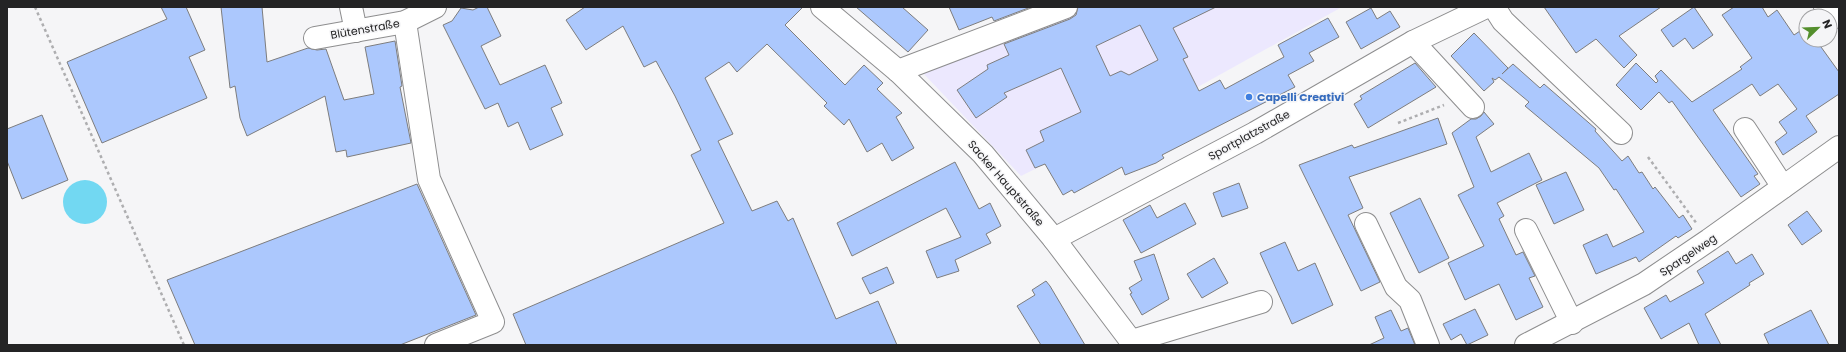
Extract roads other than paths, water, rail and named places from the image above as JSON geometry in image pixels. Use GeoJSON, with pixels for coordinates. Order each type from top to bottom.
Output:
{"type":"FeatureCollection","features":[{"type":"Feature","properties":{"kind":"street"},"geometry":{"type":"LineString","coordinates":[[351,7],[356,30]]}},
{"type":"Feature","properties":{"kind":"street","name":"Blütenstraße"},"geometry":{"type":"LineString","coordinates":[[315,38],[405,22],[435,7]]}},
{"type":"Feature","properties":{"kind":"street","name":"Sacker Hauptstraße"},"geometry":{"type":"LineString","coordinates":[[822,7],[898,71],[983,154],[1054,239],[1133,343]]}},
{"type":"Feature","properties":{"kind":"street"},"geometry":{"type":"LineString","coordinates":[[898,71],[1066,7]]}},
{"type":"Feature","properties":{"kind":"street","name":"Sportplatzstraße"},"geometry":{"type":"LineString","coordinates":[[1054,239],[1255,133],[1413,42],[1486,7]]}},
{"type":"Feature","properties":{"kind":"street"},"geometry":{"type":"LineString","coordinates":[[1494,7],[1503,21],[1622,133]]}},
{"type":"Feature","properties":{"kind":"street"},"geometry":{"type":"LineString","coordinates":[[1825,7],[1839,17]]}},
{"type":"Feature","properties":{"kind":"street"},"geometry":{"type":"LineString","coordinates":[[405,22],[429,179],[493,322],[436,345]]}},
{"type":"Feature","properties":{"kind":"street"},"geometry":{"type":"LineString","coordinates":[[1413,42],[1469,102]]}},
{"type":"Feature","properties":{"kind":"street"},"geometry":{"type":"LineString","coordinates":[[1745,130],[1783,187]]}},
{"type":"Feature","properties":{"kind":"street","name":"Spargelweg"},"geometry":{"type":"LineString","coordinates":[[1526,345],[1572,323],[1644,284],[1709,240],[1839,147]]}},
{"type":"Feature","properties":{"kind":"street"},"geometry":{"type":"LineString","coordinates":[[1366,224],[1396,287],[1410,300],[1428,345]]}},
{"type":"Feature","properties":{"kind":"street"},"geometry":{"type":"LineString","coordinates":[[1526,230],[1572,323]]}},
{"type":"Feature","properties":{"kind":"street"},"geometry":{"type":"LineString","coordinates":[[1133,343],[1261,302]]}},
{"type":"Feature","properties":{"kind":"water"},"geometry":{"type":"Polygon","coordinates":[[[81,180],[89,180],[94,181],[101,186],[106,193],[106,211],[101,218],[94,223],[81,224],[73,221],[66,214],[63,206],[63,198],[66,190],[73,183],[81,180]]]}},
{"type":"Feature","properties":{"kind":"place","name":"Capelli Creativi"},"geometry":{"type":"Point","coordinates":[1249,97]}}]}
